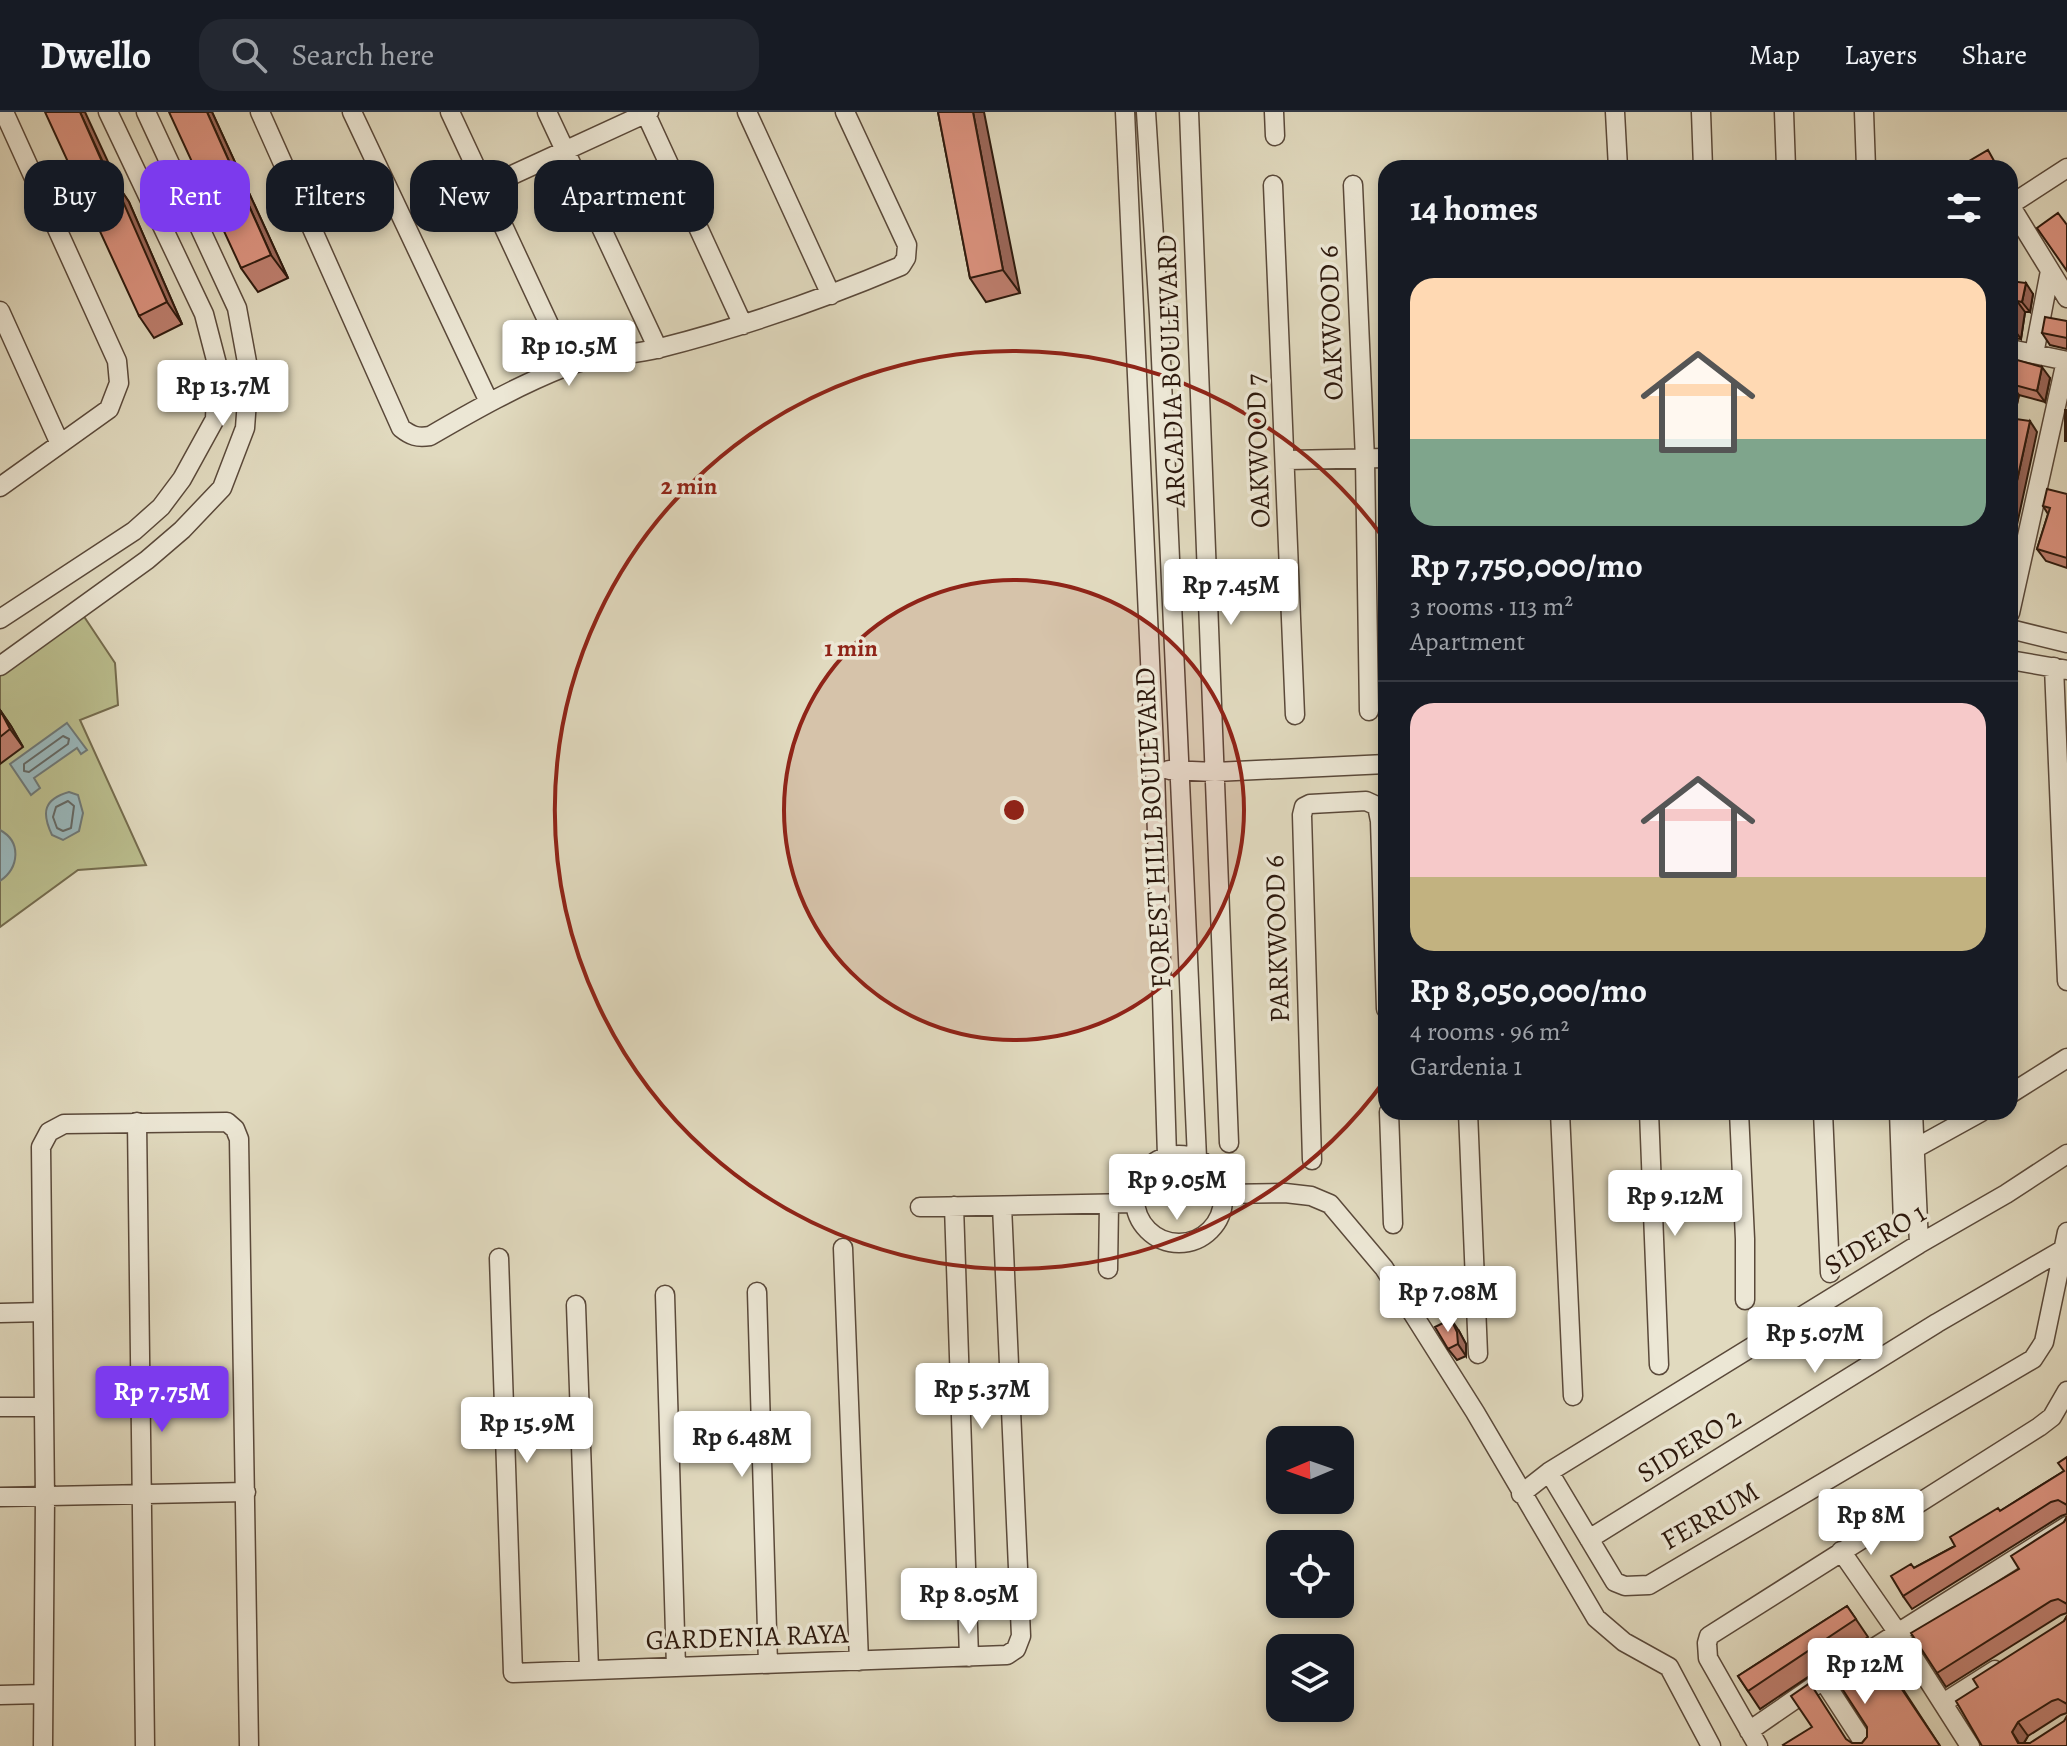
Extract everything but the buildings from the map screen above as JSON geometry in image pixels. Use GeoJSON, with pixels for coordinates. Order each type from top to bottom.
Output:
{"type":"FeatureCollection","features":[{"type":"Feature","properties":{"kind":"street"},"geometry":{"type":"LineString","coordinates":[[0,487],[109,409],[119,383],[117,361],[4,112]]}},
{"type":"Feature","properties":{"kind":"street"},"geometry":{"type":"LineString","coordinates":[[0,619],[134,531],[161,507],[182,479],[215,419],[217,364],[204,314],[108,112]]}},
{"type":"Feature","properties":{"kind":"street"},"geometry":{"type":"LineString","coordinates":[[0,666],[147,560],[182,530],[222,488],[245,428],[249,373],[237,308],[146,112]]}},
{"type":"Feature","properties":{"kind":"street"},"geometry":{"type":"LineString","coordinates":[[260,112],[401,428],[411,436],[430,436],[489,402],[568,365],[658,349],[743,325],[831,295],[901,266],[906,258],[907,245],[845,112]]}},
{"type":"Feature","properties":{"kind":"street"},"geometry":{"type":"LineString","coordinates":[[352,112],[489,402]]}},
{"type":"Feature","properties":{"kind":"street"},"geometry":{"type":"LineString","coordinates":[[450,112],[473,160]]}},
{"type":"Feature","properties":{"kind":"street"},"geometry":{"type":"LineString","coordinates":[[547,112],[658,349]]}},
{"type":"Feature","properties":{"kind":"street"},"geometry":{"type":"LineString","coordinates":[[747,112],[831,295]]}},
{"type":"Feature","properties":{"kind":"street","name":"FOREST HILL BOULEVARD"},"geometry":{"type":"LineString","coordinates":[[1125,112],[1155,770],[1167,1156]]}},
{"type":"Feature","properties":{"kind":"street","name":"FOREST HILL BOULEVARD"},"geometry":{"type":"LineString","coordinates":[[1146,112],[1153,189],[1197,1158]]}},
{"type":"Feature","properties":{"kind":"street","name":"ARCADIA BOULEVARD"},"geometry":{"type":"LineString","coordinates":[[1189,112],[1229,1143]]}},
{"type":"Feature","properties":{"kind":"street"},"geometry":{"type":"LineString","coordinates":[[1274,112],[1275,136]]}},
{"type":"Feature","properties":{"kind":"street"},"geometry":{"type":"LineString","coordinates":[[1615,112],[1618,160]]}},
{"type":"Feature","properties":{"kind":"street"},"geometry":{"type":"LineString","coordinates":[[1701,112],[1703,160]]}},
{"type":"Feature","properties":{"kind":"street"},"geometry":{"type":"LineString","coordinates":[[1784,112],[1786,160]]}},
{"type":"Feature","properties":{"kind":"street"},"geometry":{"type":"LineString","coordinates":[[1864,112],[1866,160]]}},
{"type":"Feature","properties":{"kind":"street"},"geometry":{"type":"LineString","coordinates":[[518,172],[647,113],[743,325]]}},
{"type":"Feature","properties":{"kind":"street"},"geometry":{"type":"LineString","coordinates":[[2018,200],[2067,168]]}},
{"type":"Feature","properties":{"kind":"street","name":"OAKWOOD 7"},"geometry":{"type":"LineString","coordinates":[[1273,185],[1287,460],[1295,715]]}},
{"type":"Feature","properties":{"kind":"street","name":"OAKWOOD 6"},"geometry":{"type":"LineString","coordinates":[[1353,185],[1365,459],[1369,711]]}},
{"type":"Feature","properties":{"kind":"street"},"geometry":{"type":"LineString","coordinates":[[2018,218],[2067,298]]}},
{"type":"Feature","properties":{"kind":"street"},"geometry":{"type":"LineString","coordinates":[[507,232],[568,365]]}},
{"type":"Feature","properties":{"kind":"street"},"geometry":{"type":"LineString","coordinates":[[2034,354],[2050,271]]}},
{"type":"Feature","properties":{"kind":"street"},"geometry":{"type":"LineString","coordinates":[[0,311],[60,444]]}},
{"type":"Feature","properties":{"kind":"street"},"geometry":{"type":"LineString","coordinates":[[2018,351],[2066,361],[2018,577]]}},
{"type":"Feature","properties":{"kind":"street"},"geometry":{"type":"LineString","coordinates":[[1287,460],[1378,458]]}},
{"type":"Feature","properties":{"kind":"street"},"geometry":{"type":"LineString","coordinates":[[2018,631],[2067,643]]}},
{"type":"Feature","properties":{"kind":"street"},"geometry":{"type":"LineString","coordinates":[[2018,661],[2060,669],[2067,981]]}},
{"type":"Feature","properties":{"kind":"street"},"geometry":{"type":"LineString","coordinates":[[1155,770],[1215,772],[1378,764]]}},
{"type":"Feature","properties":{"kind":"street","name":"PARKWOOD 6"},"geometry":{"type":"LineString","coordinates":[[1312,1160],[1302,815],[1304,807],[1310,804],[1366,801],[1377,806],[1378,811]]}},
{"type":"Feature","properties":{"kind":"street"},"geometry":{"type":"LineString","coordinates":[[2018,1089],[2067,1058]]}},
{"type":"Feature","properties":{"kind":"street"},"geometry":{"type":"LineString","coordinates":[[1389,1120],[1393,1224]]}},
{"type":"Feature","properties":{"kind":"street"},"geometry":{"type":"LineString","coordinates":[[1468,1120],[1478,1354]]}},
{"type":"Feature","properties":{"kind":"street"},"geometry":{"type":"LineString","coordinates":[[1560,1120],[1573,1396]]}},
{"type":"Feature","properties":{"kind":"street"},"geometry":{"type":"LineString","coordinates":[[1649,1120],[1659,1365]]}},
{"type":"Feature","properties":{"kind":"street"},"geometry":{"type":"LineString","coordinates":[[1739,1120],[1745,1300]]}},
{"type":"Feature","properties":{"kind":"street"},"geometry":{"type":"LineString","coordinates":[[1823,1120],[1830,1273]]}},
{"type":"Feature","properties":{"kind":"street"},"geometry":{"type":"LineString","coordinates":[[1899,1120],[1903,1222]]}},
{"type":"Feature","properties":{"kind":"street"},"geometry":{"type":"LineString","coordinates":[[1913,1120],[1919,1244]]}},
{"type":"Feature","properties":{"kind":"street"},"geometry":{"type":"LineString","coordinates":[[1914,1149],[1967,1120]]}},
{"type":"Feature","properties":{"kind":"street"},"geometry":{"type":"LineString","coordinates":[[137,1122],[145,1746]]}},
{"type":"Feature","properties":{"kind":"street"},"geometry":{"type":"LineString","coordinates":[[43,1746],[45,1498],[41,1147],[49,1132],[64,1124],[227,1122],[235,1129],[239,1139],[249,1746]]}},
{"type":"Feature","properties":{"kind":"street","name":"SIDERO 1"},"geometry":{"type":"LineString","coordinates":[[1521,1494],[1549,1472],[2067,1154]]}},
{"type":"Feature","properties":{"kind":"street"},"geometry":{"type":"LineString","coordinates":[[1167,1156],[1197,1158],[1218,1179],[1223,1194],[1215,1223],[1205,1235],[1191,1241],[1176,1243],[1161,1239],[1148,1231],[1139,1218],[1135,1203],[1136,1188],[1142,1174],[1153,1163],[1167,1156]]}},
{"type":"Feature","properties":{"kind":"street"},"geometry":{"type":"LineString","coordinates":[[1223,1194],[1285,1193],[1311,1196],[1330,1204],[1384,1268],[1475,1412],[1596,1618],[1624,1642],[1669,1667],[1711,1746]]}},
{"type":"Feature","properties":{"kind":"street"},"geometry":{"type":"LineString","coordinates":[[920,1207],[1135,1203]]}},
{"type":"Feature","properties":{"kind":"street"},"geometry":{"type":"LineString","coordinates":[[1108,1269],[1109,1204]]}},
{"type":"Feature","properties":{"kind":"street"},"geometry":{"type":"LineString","coordinates":[[954,1206],[969,1657]]}},
{"type":"Feature","properties":{"kind":"street","name":"GARDENIA RAYA"},"geometry":{"type":"LineString","coordinates":[[499,1258],[513,1673],[1007,1655],[1016,1649],[1021,1636],[1002,1206]]}},
{"type":"Feature","properties":{"kind":"street","name":"FERRUM"},"geometry":{"type":"LineString","coordinates":[[1549,1472],[1615,1582],[1637,1587],[1649,1585],[2033,1359],[2044,1342],[2065,1241]]}},
{"type":"Feature","properties":{"kind":"street","name":"SIDERO 2"},"geometry":{"type":"LineString","coordinates":[[1589,1539],[2065,1241]]}},
{"type":"Feature","properties":{"kind":"street"},"geometry":{"type":"LineString","coordinates":[[843,1248],[859,1661]]}},
{"type":"Feature","properties":{"kind":"street"},"geometry":{"type":"LineString","coordinates":[[757,1292],[768,1664]]}},
{"type":"Feature","properties":{"kind":"street"},"geometry":{"type":"LineString","coordinates":[[665,1295],[676,1667]]}},
{"type":"Feature","properties":{"kind":"street"},"geometry":{"type":"LineString","coordinates":[[576,1305],[589,1670]]}},
{"type":"Feature","properties":{"kind":"street"},"geometry":{"type":"LineString","coordinates":[[0,1313],[43,1312]]}},
{"type":"Feature","properties":{"kind":"street"},"geometry":{"type":"LineString","coordinates":[[2066,1399],[2052,1417],[2039,1427],[1709,1636],[1708,1658],[1753,1739],[1823,1680],[2067,1526]]}},
{"type":"Feature","properties":{"kind":"street"},"geometry":{"type":"LineString","coordinates":[[0,1407],[44,1407]]}},
{"type":"Feature","properties":{"kind":"street"},"geometry":{"type":"LineString","coordinates":[[0,1497],[246,1492]]}},
{"type":"Feature","properties":{"kind":"street"},"geometry":{"type":"LineString","coordinates":[[1841,1551],[1970,1746]]}},
{"type":"Feature","properties":{"kind":"street"},"geometry":{"type":"LineString","coordinates":[[1943,1703],[2005,1664]]}},
{"type":"Feature","properties":{"kind":"street"},"geometry":{"type":"LineString","coordinates":[[1823,1680],[1866,1746]]}},
{"type":"Feature","properties":{"kind":"street"},"geometry":{"type":"LineString","coordinates":[[0,1695],[42,1694]]}},
{"type":"Feature","properties":{"kind":"green space"},"geometry":{"type":"Polygon","coordinates":[[[83,615],[115,663],[118,705],[80,720],[146,865],[78,870],[0,927],[0,674],[83,615]]]}},
{"type":"Feature","properties":{"kind":"water"},"geometry":{"type":"Polygon","coordinates":[[[67,723],[87,750],[81,754],[77,748],[34,778],[40,788],[31,795],[10,764],[67,723]]]}},
{"type":"Feature","properties":{"kind":"water"},"geometry":{"type":"Polygon","coordinates":[[[69,792],[78,795],[83,813],[79,831],[63,840],[52,835],[46,813],[54,798],[69,792]]]}},
{"type":"Feature","properties":{"kind":"water"},"geometry":{"type":"Polygon","coordinates":[[[0,830],[12,841],[15,855],[11,869],[0,881],[0,830]]]}}]}
